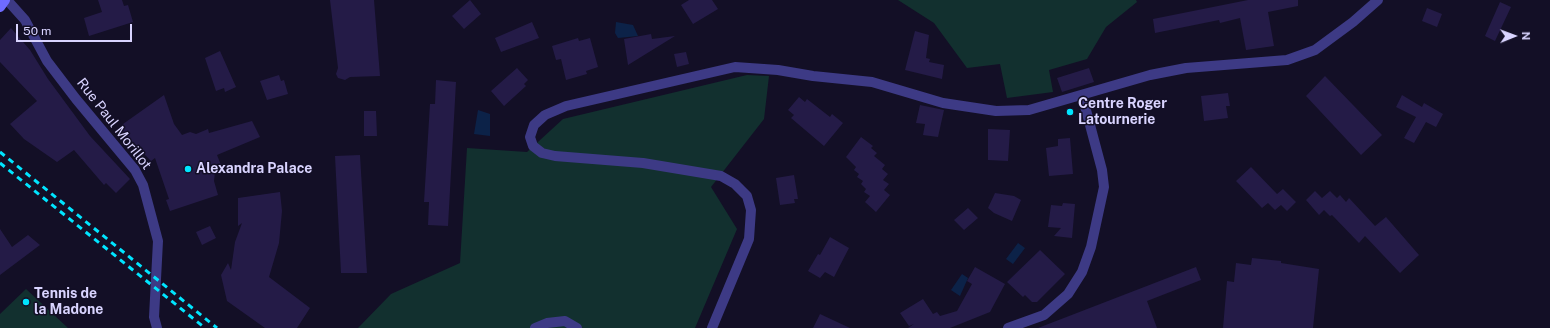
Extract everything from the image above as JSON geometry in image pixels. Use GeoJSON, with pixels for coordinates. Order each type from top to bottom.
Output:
{"type":"FeatureCollection","features":[{"type":"Feature","properties":{"kind":"street"},"geometry":{"type":"LineString","coordinates":[[0,7],[6,0]]}},
{"type":"Feature","properties":{"kind":"street","name":"Rue Paul Morillot"},"geometry":{"type":"LineString","coordinates":[[6,0],[25,20],[47,60],[76,99],[135,170],[143,185],[158,241],[154,317],[158,328]]}},
{"type":"Feature","properties":{"kind":"street"},"geometry":{"type":"LineString","coordinates":[[712,328],[749,239],[752,210],[747,196],[735,184],[721,176],[643,163],[555,156],[542,153],[533,146],[530,137],[534,125],[545,115],[566,106],[735,67],[778,70],[813,76],[872,82],[943,103],[996,111],[1029,110],[1150,75],[1186,68],[1287,60],[1315,50],[1353,22],[1378,0]]}},
{"type":"Feature","properties":{"kind":"street"},"geometry":{"type":"LineString","coordinates":[[1008,328],[1044,315],[1068,294],[1082,272],[1092,247],[1104,187],[1102,170],[1082,95]]}},
{"type":"Feature","properties":{"kind":"street"},"geometry":{"type":"LineString","coordinates":[[535,328],[547,323],[565,321],[577,328]]}},
{"type":"Feature","properties":{"kind":"green space"},"geometry":{"type":"Polygon","coordinates":[[[898,0],[1136,0],[1137,2],[1106,27],[1087,59],[1049,70],[1053,92],[1007,98],[1000,64],[967,68],[934,23],[898,0]]]}},
{"type":"Feature","properties":{"kind":"green space"},"geometry":{"type":"Polygon","coordinates":[[[747,75],[769,76],[764,119],[711,187],[737,229],[695,328],[358,328],[391,294],[460,263],[467,148],[527,152],[563,119],[747,75]]]}},
{"type":"Feature","properties":{"kind":"green space","name":"Tennis de la Madone"},"geometry":{"type":"Polygon","coordinates":[[[26,289],[68,328],[0,328],[0,314],[26,289]]]}},
{"type":"Feature","properties":{"kind":"water"},"geometry":{"type":"Polygon","coordinates":[[[616,22],[633,25],[638,36],[618,38],[615,33],[616,22]]]}},
{"type":"Feature","properties":{"kind":"water"},"geometry":{"type":"Polygon","coordinates":[[[478,110],[490,114],[490,136],[474,134],[478,110]]]}},
{"type":"Feature","properties":{"kind":"water"},"geometry":{"type":"Polygon","coordinates":[[[1018,243],[1025,248],[1013,264],[1006,259],[1018,243]]]}},
{"type":"Feature","properties":{"kind":"water"},"geometry":{"type":"Polygon","coordinates":[[[962,274],[968,278],[960,296],[951,290],[962,274]]]}},
{"type":"Feature","properties":{"kind":"building"},"geometry":{"type":"Polygon","coordinates":[[[98,0],[122,0],[124,6],[128,5],[133,22],[89,36],[84,18],[102,12],[98,0]]]}},
{"type":"Feature","properties":{"kind":"building"},"geometry":{"type":"Polygon","coordinates":[[[330,0],[374,0],[380,76],[350,77],[345,80],[338,78],[336,74],[338,68],[330,0]]]}},
{"type":"Feature","properties":{"kind":"building"},"geometry":{"type":"Polygon","coordinates":[[[470,0],[481,14],[464,29],[452,16],[470,0]]]}},
{"type":"Feature","properties":{"kind":"building"},"geometry":{"type":"Polygon","coordinates":[[[689,0],[712,0],[718,9],[693,24],[681,5],[689,0]]]}},
{"type":"Feature","properties":{"kind":"building"},"geometry":{"type":"Polygon","coordinates":[[[1248,0],[1298,0],[1298,6],[1268,12],[1274,46],[1246,50],[1240,18],[1220,23],[1219,20],[1155,33],[1153,19],[1248,0]]]}},
{"type":"Feature","properties":{"kind":"building"},"geometry":{"type":"Polygon","coordinates":[[[1500,2],[1511,7],[1495,41],[1485,36],[1500,2]]]}},
{"type":"Feature","properties":{"kind":"building"},"geometry":{"type":"Polygon","coordinates":[[[1427,8],[1442,14],[1437,27],[1422,21],[1427,8]]]}},
{"type":"Feature","properties":{"kind":"building"},"geometry":{"type":"Polygon","coordinates":[[[532,22],[539,38],[501,52],[495,38],[532,22]]]}},
{"type":"Feature","properties":{"kind":"building"},"geometry":{"type":"Polygon","coordinates":[[[11,28],[30,50],[48,79],[90,136],[130,179],[116,193],[106,183],[104,185],[74,150],[57,162],[24,139],[10,124],[37,101],[0,62],[0,40],[11,28]]]}},
{"type":"Feature","properties":{"kind":"building"},"geometry":{"type":"Polygon","coordinates":[[[915,31],[929,35],[926,58],[930,59],[929,62],[944,65],[942,79],[905,70],[915,31]]]}},
{"type":"Feature","properties":{"kind":"building"},"geometry":{"type":"Polygon","coordinates":[[[651,34],[652,39],[675,36],[628,65],[624,39],[651,34]]]}},
{"type":"Feature","properties":{"kind":"building"},"geometry":{"type":"Polygon","coordinates":[[[578,38],[579,41],[590,38],[598,67],[586,71],[587,74],[566,80],[561,59],[556,60],[552,46],[578,38]]]}},
{"type":"Feature","properties":{"kind":"building"},"geometry":{"type":"Polygon","coordinates":[[[220,51],[236,87],[225,92],[224,88],[216,91],[205,58],[220,51]]]}},
{"type":"Feature","properties":{"kind":"building"},"geometry":{"type":"Polygon","coordinates":[[[686,52],[689,64],[677,67],[674,54],[686,52]]]}},
{"type":"Feature","properties":{"kind":"building"},"geometry":{"type":"Polygon","coordinates":[[[517,68],[528,80],[524,84],[526,86],[504,106],[491,91],[517,68]]]}},
{"type":"Feature","properties":{"kind":"building"},"geometry":{"type":"Polygon","coordinates":[[[1089,68],[1094,82],[1062,92],[1057,78],[1089,68]]]}},
{"type":"Feature","properties":{"kind":"building"},"geometry":{"type":"Polygon","coordinates":[[[279,75],[281,81],[284,80],[288,94],[267,100],[260,81],[279,75]]]}},
{"type":"Feature","properties":{"kind":"building"},"geometry":{"type":"Polygon","coordinates":[[[1325,76],[1382,135],[1361,155],[1306,96],[1325,76]]]}},
{"type":"Feature","properties":{"kind":"building"},"geometry":{"type":"Polygon","coordinates":[[[436,80],[456,82],[448,226],[428,225],[429,202],[424,202],[430,104],[435,104],[436,80]]]}},
{"type":"Feature","properties":{"kind":"building"},"geometry":{"type":"Polygon","coordinates":[[[1228,93],[1230,106],[1226,106],[1228,118],[1204,121],[1201,96],[1228,93]]]}},
{"type":"Feature","properties":{"kind":"building"},"geometry":{"type":"Polygon","coordinates":[[[164,95],[174,124],[182,135],[190,132],[196,134],[208,129],[209,133],[252,121],[260,137],[217,155],[221,165],[215,172],[214,181],[218,195],[170,211],[166,200],[169,199],[155,158],[151,161],[123,132],[123,124],[164,95]]]}},
{"type":"Feature","properties":{"kind":"building"},"geometry":{"type":"Polygon","coordinates":[[[1402,95],[1422,107],[1424,103],[1443,114],[1436,127],[1426,122],[1414,143],[1404,138],[1416,117],[1396,107],[1402,95]]]}},
{"type":"Feature","properties":{"kind":"building"},"geometry":{"type":"Polygon","coordinates":[[[799,97],[805,102],[807,99],[830,117],[832,114],[843,123],[824,146],[791,118],[794,115],[788,110],[799,97]]]}},
{"type":"Feature","properties":{"kind":"building"},"geometry":{"type":"Polygon","coordinates":[[[920,105],[944,110],[938,137],[923,135],[925,124],[916,123],[920,105]]]}},
{"type":"Feature","properties":{"kind":"building"},"geometry":{"type":"Polygon","coordinates":[[[364,111],[376,111],[377,136],[364,136],[364,111]]]}},
{"type":"Feature","properties":{"kind":"building"},"geometry":{"type":"Polygon","coordinates":[[[988,129],[1010,130],[1008,161],[988,160],[988,129]]]}},
{"type":"Feature","properties":{"kind":"building"},"geometry":{"type":"Polygon","coordinates":[[[861,137],[873,146],[871,148],[877,153],[874,156],[885,165],[882,169],[888,174],[883,180],[889,184],[884,190],[890,195],[876,212],[865,202],[870,196],[864,192],[866,189],[861,184],[863,181],[857,177],[859,174],[854,170],[856,167],[846,157],[861,137]]]}},
{"type":"Feature","properties":{"kind":"building"},"geometry":{"type":"Polygon","coordinates":[[[1070,138],[1073,174],[1049,176],[1046,148],[1058,146],[1058,139],[1070,138]]]}},
{"type":"Feature","properties":{"kind":"building"},"geometry":{"type":"Polygon","coordinates":[[[360,155],[367,273],[341,273],[335,156],[360,155]]]}},
{"type":"Feature","properties":{"kind":"building"},"geometry":{"type":"Polygon","coordinates":[[[1251,167],[1277,194],[1283,189],[1296,202],[1287,211],[1281,205],[1275,210],[1268,203],[1262,208],[1236,181],[1251,167]]]}},
{"type":"Feature","properties":{"kind":"building"},"geometry":{"type":"Polygon","coordinates":[[[794,175],[798,199],[794,199],[795,203],[780,205],[776,178],[794,175]]]}},
{"type":"Feature","properties":{"kind":"building"},"geometry":{"type":"Polygon","coordinates":[[[1315,191],[1322,198],[1330,191],[1337,198],[1340,195],[1346,202],[1349,198],[1375,226],[1386,217],[1419,255],[1400,273],[1365,236],[1359,243],[1332,215],[1330,216],[1324,210],[1319,215],[1306,200],[1315,191]]]}},
{"type":"Feature","properties":{"kind":"building"},"geometry":{"type":"Polygon","coordinates":[[[280,192],[282,211],[279,243],[269,277],[310,308],[297,328],[265,328],[227,301],[221,275],[228,263],[231,270],[235,242],[242,223],[238,226],[238,198],[280,192]]]}},
{"type":"Feature","properties":{"kind":"building"},"geometry":{"type":"Polygon","coordinates":[[[995,193],[1014,196],[1021,200],[1012,221],[994,213],[988,208],[995,193]]]}},
{"type":"Feature","properties":{"kind":"building"},"geometry":{"type":"Polygon","coordinates":[[[1063,203],[1075,204],[1072,238],[1054,236],[1061,228],[1048,227],[1051,205],[1062,206],[1063,203]]]}},
{"type":"Feature","properties":{"kind":"building"},"geometry":{"type":"Polygon","coordinates":[[[968,208],[978,218],[964,230],[954,220],[968,208]]]}},
{"type":"Feature","properties":{"kind":"building"},"geometry":{"type":"Polygon","coordinates":[[[210,226],[216,238],[202,245],[196,232],[210,226]]]}},
{"type":"Feature","properties":{"kind":"building"},"geometry":{"type":"Polygon","coordinates":[[[0,229],[12,247],[28,235],[40,245],[0,275],[0,229]]]}},
{"type":"Feature","properties":{"kind":"building"},"geometry":{"type":"Polygon","coordinates":[[[830,237],[849,248],[834,277],[825,272],[820,278],[808,271],[818,254],[820,255],[830,237]]]}},
{"type":"Feature","properties":{"kind":"building"},"geometry":{"type":"Polygon","coordinates":[[[1040,250],[1065,274],[1037,302],[1032,302],[1025,295],[1023,297],[1007,282],[1040,250]]]}},
{"type":"Feature","properties":{"kind":"building"},"geometry":{"type":"Polygon","coordinates":[[[1252,258],[1281,261],[1281,263],[1319,269],[1313,328],[1223,328],[1227,281],[1234,282],[1236,263],[1251,265],[1252,258]]]}},
{"type":"Feature","properties":{"kind":"building"},"geometry":{"type":"Polygon","coordinates":[[[975,267],[1005,284],[990,312],[950,328],[908,328],[914,324],[909,326],[900,313],[923,299],[933,314],[937,312],[940,316],[957,311],[972,284],[967,281],[975,267]]]}},
{"type":"Feature","properties":{"kind":"building"},"geometry":{"type":"Polygon","coordinates":[[[1196,267],[1201,280],[1147,301],[1157,328],[1038,328],[1196,267]]]}},
{"type":"Feature","properties":{"kind":"building"},"geometry":{"type":"Polygon","coordinates":[[[820,314],[850,328],[813,328],[820,314]]]}},
{"type":"Feature","properties":{"kind":"railway"},"geometry":{"type":"LineString","coordinates":[[0,152],[217,328]]}},
{"type":"Feature","properties":{"kind":"railway"},"geometry":{"type":"LineString","coordinates":[[0,163],[205,328]]}},
{"type":"Feature","properties":{"kind":"place","name":"Centre Roger Latournerie"},"geometry":{"type":"Point","coordinates":[1070,112]}},
{"type":"Feature","properties":{"kind":"place","name":"Alexandra Palace"},"geometry":{"type":"Point","coordinates":[188,169]}},
{"type":"Feature","properties":{"kind":"place","name":"Tennis de la Madone"},"geometry":{"type":"Point","coordinates":[26,302]}}]}
